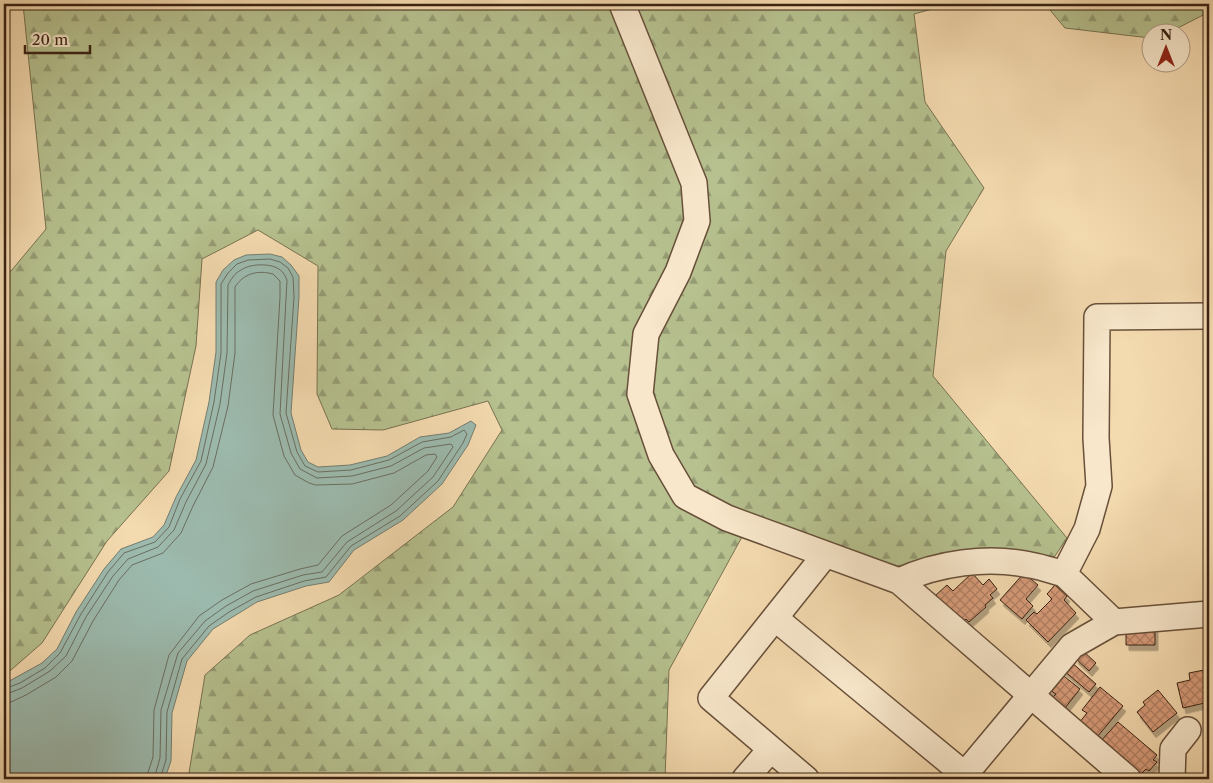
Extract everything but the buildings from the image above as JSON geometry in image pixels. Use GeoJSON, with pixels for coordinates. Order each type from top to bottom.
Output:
{"type":"FeatureCollection","features":[{"type":"Feature","properties":{"kind":"street"},"geometry":{"type":"LineString","coordinates":[[622,4],[694,183],[697,221],[678,272],[646,334],[640,394],[661,455],[685,496],[727,518],[899,581],[1128,779]]}},
{"type":"Feature","properties":{"kind":"street"},"geometry":{"type":"LineString","coordinates":[[1064,574],[1087,529],[1099,486],[1096,438],[1096,317],[1209,316]]}},
{"type":"Feature","properties":{"kind":"street"},"geometry":{"type":"LineString","coordinates":[[806,779],[711,698],[776,619],[825,555]]}},
{"type":"Feature","properties":{"kind":"street"},"geometry":{"type":"LineString","coordinates":[[899,581],[921,571],[956,564],[1000,561],[1030,564],[1064,574],[1114,622]]}},
{"type":"Feature","properties":{"kind":"street"},"geometry":{"type":"LineString","coordinates":[[776,619],[965,778],[1030,695],[1072,646],[1114,622],[1209,614]]}},
{"type":"Feature","properties":{"kind":"street"},"geometry":{"type":"LineString","coordinates":[[1172,779],[1173,749],[1188,730]]}},
{"type":"Feature","properties":{"kind":"street"},"geometry":{"type":"LineString","coordinates":[[745,779],[770,750]]}},
{"type":"Feature","properties":{"kind":"green space"},"geometry":{"type":"Polygon","coordinates":[[[23,4],[950,4],[914,14],[925,102],[984,188],[946,251],[933,376],[1067,538],[1051,562],[955,555],[898,566],[824,545],[754,515],[669,670],[665,779],[188,779],[205,675],[250,635],[339,595],[453,507],[502,430],[488,401],[383,430],[332,429],[317,394],[318,266],[258,230],[202,259],[196,346],[169,471],[107,541],[42,643],[4,676],[4,273],[11,271],[46,229],[23,4]]]}},
{"type":"Feature","properties":{"kind":"green space"},"geometry":{"type":"Polygon","coordinates":[[[1045,4],[1209,4],[1209,12],[1190,22],[1140,22],[1140,37],[1065,28],[1045,4]]]}},
{"type":"Feature","properties":{"kind":"water"},"geometry":{"type":"Polygon","coordinates":[[[270,254],[282,257],[299,276],[291,413],[301,450],[308,462],[318,467],[350,465],[387,456],[420,437],[449,433],[471,421],[476,425],[468,445],[442,484],[403,520],[354,550],[329,582],[306,586],[257,602],[213,629],[187,661],[172,713],[171,761],[165,778],[4,779],[4,684],[42,663],[57,649],[76,612],[104,569],[121,549],[153,537],[164,525],[176,497],[196,460],[209,402],[216,352],[216,282],[223,270],[234,260],[246,255],[270,254]]]}}]}
